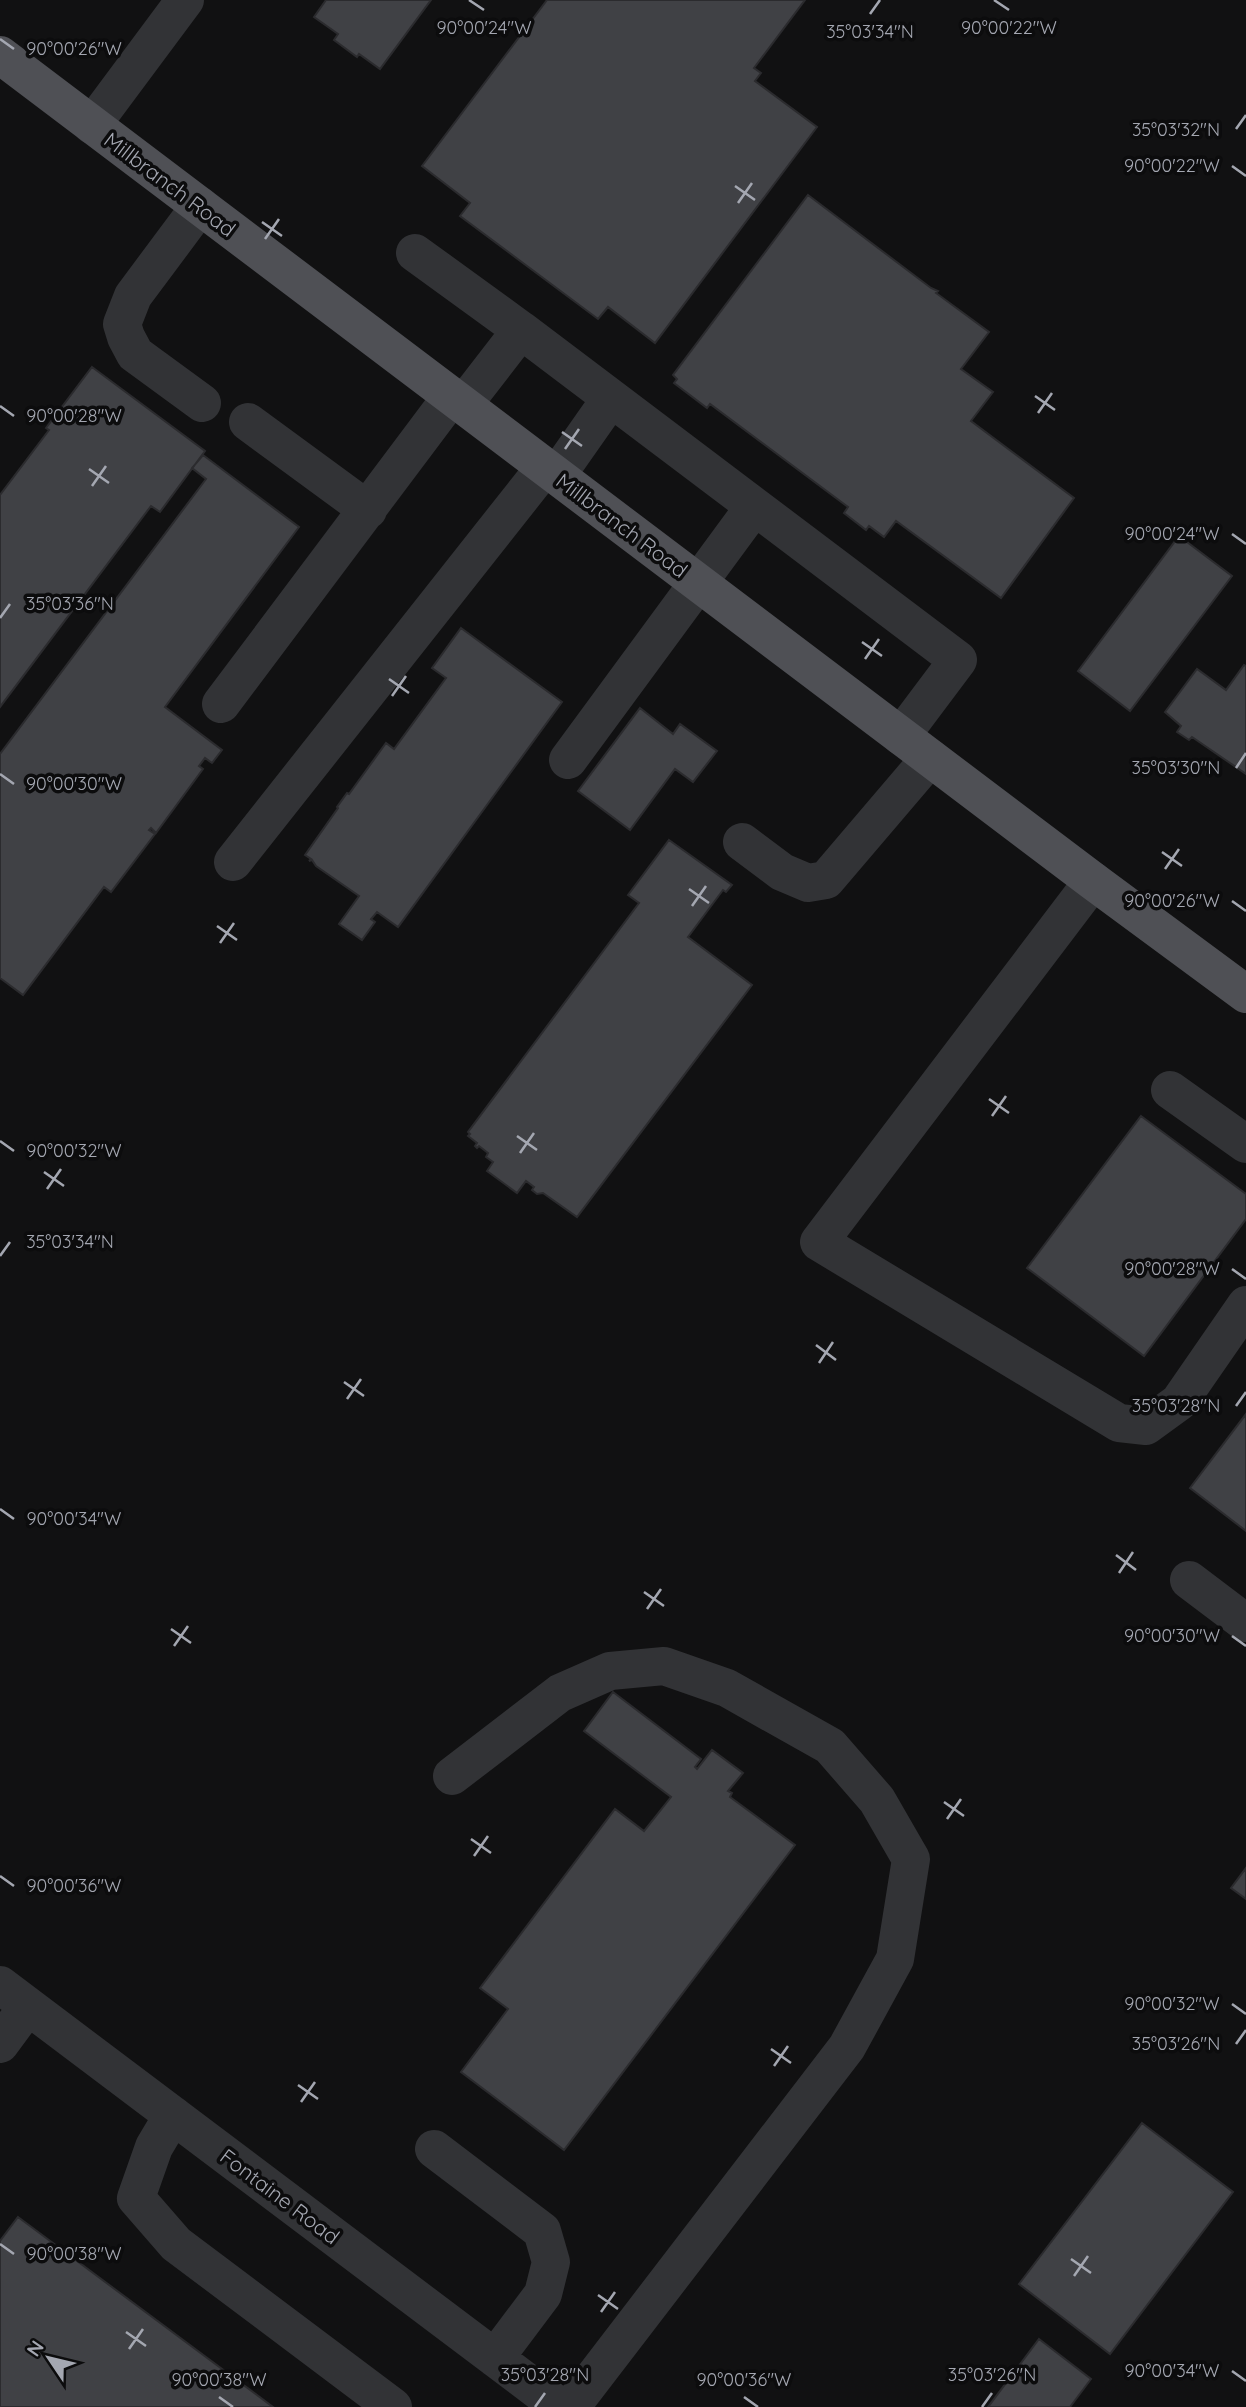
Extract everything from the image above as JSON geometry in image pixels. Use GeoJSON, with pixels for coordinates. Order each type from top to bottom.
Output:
{"type":"FeatureCollection","features":[{"type":"Feature","properties":{"kind":"main road","name":"Millbranch Road"},"geometry":{"type":"LineString","coordinates":[[0,55],[1246,994]]}},
{"type":"Feature","properties":{"kind":"street"},"geometry":{"type":"LineString","coordinates":[[92,125],[185,0]]}},
{"type":"Feature","properties":{"kind":"street"},"geometry":{"type":"LineString","coordinates":[[200,206],[133,296],[122,324],[135,354],[202,404]]}},
{"type":"Feature","properties":{"kind":"street"},"geometry":{"type":"LineString","coordinates":[[415,253],[958,660],[916,747],[826,880],[808,883],[782,872],[742,842]]}},
{"type":"Feature","properties":{"kind":"street"},"geometry":{"type":"LineString","coordinates":[[221,704],[368,510],[457,400],[521,330]]}},
{"type":"Feature","properties":{"kind":"street"},"geometry":{"type":"LineString","coordinates":[[233,862],[611,398]]}},
{"type":"Feature","properties":{"kind":"street"},"geometry":{"type":"LineString","coordinates":[[248,422],[368,510]]}},
{"type":"Feature","properties":{"kind":"street"},"geometry":{"type":"LineString","coordinates":[[568,761],[754,507]]}},
{"type":"Feature","properties":{"kind":"street"},"geometry":{"type":"LineString","coordinates":[[1093,881],[819,1242],[1119,1423],[1146,1426],[1179,1402],[1246,1305]]}},
{"type":"Feature","properties":{"kind":"street"},"geometry":{"type":"LineString","coordinates":[[1170,1090],[1246,1144]]}},
{"type":"Feature","properties":{"kind":"street"},"geometry":{"type":"LineString","coordinates":[[1189,1580],[1246,1623]]}},
{"type":"Feature","properties":{"kind":"street"},"geometry":{"type":"LineString","coordinates":[[452,1776],[560,1693],[610,1671],[664,1666],[727,1688],[830,1746],[877,1800],[911,1859],[895,1959],[847,2047],[572,2407]]}},
{"type":"Feature","properties":{"kind":"street"},"geometry":{"type":"LineString","coordinates":[[0,2044],[14,1995]]}},
{"type":"Feature","properties":{"kind":"street","name":"Fontaine Road"},"geometry":{"type":"LineString","coordinates":[[14,1995],[560,2407]]}},
{"type":"Feature","properties":{"kind":"street"},"geometry":{"type":"LineString","coordinates":[[173,2115],[154,2147],[136,2198],[176,2244],[393,2407]]}},
{"type":"Feature","properties":{"kind":"street"},"geometry":{"type":"LineString","coordinates":[[434,2149],[542,2231],[551,2262],[543,2294],[495,2358]]}},
{"type":"Feature","properties":{"kind":"building"},"geometry":{"type":"Polygon","coordinates":[[[326,0],[431,0],[380,69],[359,54],[357,57],[334,40],[338,34],[314,17],[326,0]]]}},
{"type":"Feature","properties":{"kind":"building"},"geometry":{"type":"Polygon","coordinates":[[[547,0],[805,0],[754,68],[761,73],[755,81],[817,127],[655,343],[608,307],[598,319],[460,216],[470,203],[422,166],[547,0]]]}},
{"type":"Feature","properties":{"kind":"building"},"geometry":{"type":"Polygon","coordinates":[[[808,195],[989,332],[961,369],[993,392],[971,421],[1074,498],[1001,598],[896,521],[884,537],[869,526],[866,530],[844,513],[848,507],[710,404],[707,408],[674,383],[677,379],[673,375],[808,195]]]}},
{"type":"Feature","properties":{"kind":"building"},"geometry":{"type":"Polygon","coordinates":[[[92,367],[205,451],[160,512],[151,506],[0,707],[0,495],[92,367]]]}},
{"type":"Feature","properties":{"kind":"building"},"geometry":{"type":"Polygon","coordinates":[[[203,455],[299,527],[165,707],[222,750],[212,763],[205,758],[199,766],[203,769],[156,833],[151,828],[149,830],[155,834],[111,892],[104,887],[23,995],[0,978],[0,754],[206,479],[192,468],[203,455]]]}},
{"type":"Feature","properties":{"kind":"building"},"geometry":{"type":"Polygon","coordinates":[[[1179,536],[1232,576],[1130,711],[1078,671],[1179,536]]]}},
{"type":"Feature","properties":{"kind":"building"},"geometry":{"type":"Polygon","coordinates":[[[461,628],[562,702],[398,927],[377,912],[371,919],[375,922],[362,940],[339,924],[359,896],[316,866],[312,860],[309,861],[311,859],[305,855],[347,793],[349,794],[386,743],[394,749],[446,678],[432,668],[461,628]]]}},
{"type":"Feature","properties":{"kind":"building"},"geometry":{"type":"Polygon","coordinates":[[[1244,665],[1246,774],[1192,737],[1189,740],[1177,732],[1181,726],[1165,712],[1197,669],[1226,690],[1244,665]]]}},
{"type":"Feature","properties":{"kind":"building"},"geometry":{"type":"Polygon","coordinates":[[[640,708],[673,734],[680,724],[717,751],[693,782],[675,769],[630,830],[578,791],[640,708]]]}},
{"type":"Feature","properties":{"kind":"building"},"geometry":{"type":"Polygon","coordinates":[[[669,840],[732,885],[726,892],[723,890],[688,937],[752,985],[577,1217],[543,1193],[537,1194],[532,1190],[534,1187],[526,1181],[517,1193],[487,1171],[493,1162],[486,1157],[488,1153],[475,1146],[477,1143],[468,1136],[468,1132],[639,903],[628,895],[669,840]]]}},
{"type":"Feature","properties":{"kind":"building"},"geometry":{"type":"Polygon","coordinates":[[[1141,1116],[1246,1194],[1246,1219],[1144,1356],[1027,1268],[1141,1116]]]}},
{"type":"Feature","properties":{"kind":"building"},"geometry":{"type":"Polygon","coordinates":[[[1246,1414],[1246,1531],[1190,1488],[1246,1414]]]}},
{"type":"Feature","properties":{"kind":"building"},"geometry":{"type":"Polygon","coordinates":[[[613,1692],[701,1759],[695,1767],[697,1769],[712,1750],[743,1773],[728,1791],[732,1793],[730,1797],[795,1845],[564,2150],[461,2072],[508,2009],[480,1988],[615,1809],[644,1831],[671,1797],[584,1731],[613,1692]]]}},
{"type":"Feature","properties":{"kind":"building"},"geometry":{"type":"Polygon","coordinates":[[[1246,1868],[1246,1899],[1231,1888],[1246,1868]]]}},
{"type":"Feature","properties":{"kind":"building"},"geometry":{"type":"Polygon","coordinates":[[[1142,2123],[1233,2192],[1110,2354],[1019,2284],[1142,2123]]]}},
{"type":"Feature","properties":{"kind":"building"},"geometry":{"type":"Polygon","coordinates":[[[18,2217],[273,2407],[0,2407],[0,2241],[18,2217]]]}},
{"type":"Feature","properties":{"kind":"building"},"geometry":{"type":"Polygon","coordinates":[[[1039,2339],[1091,2379],[1070,2407],[988,2407],[1039,2339]]]}}]}
